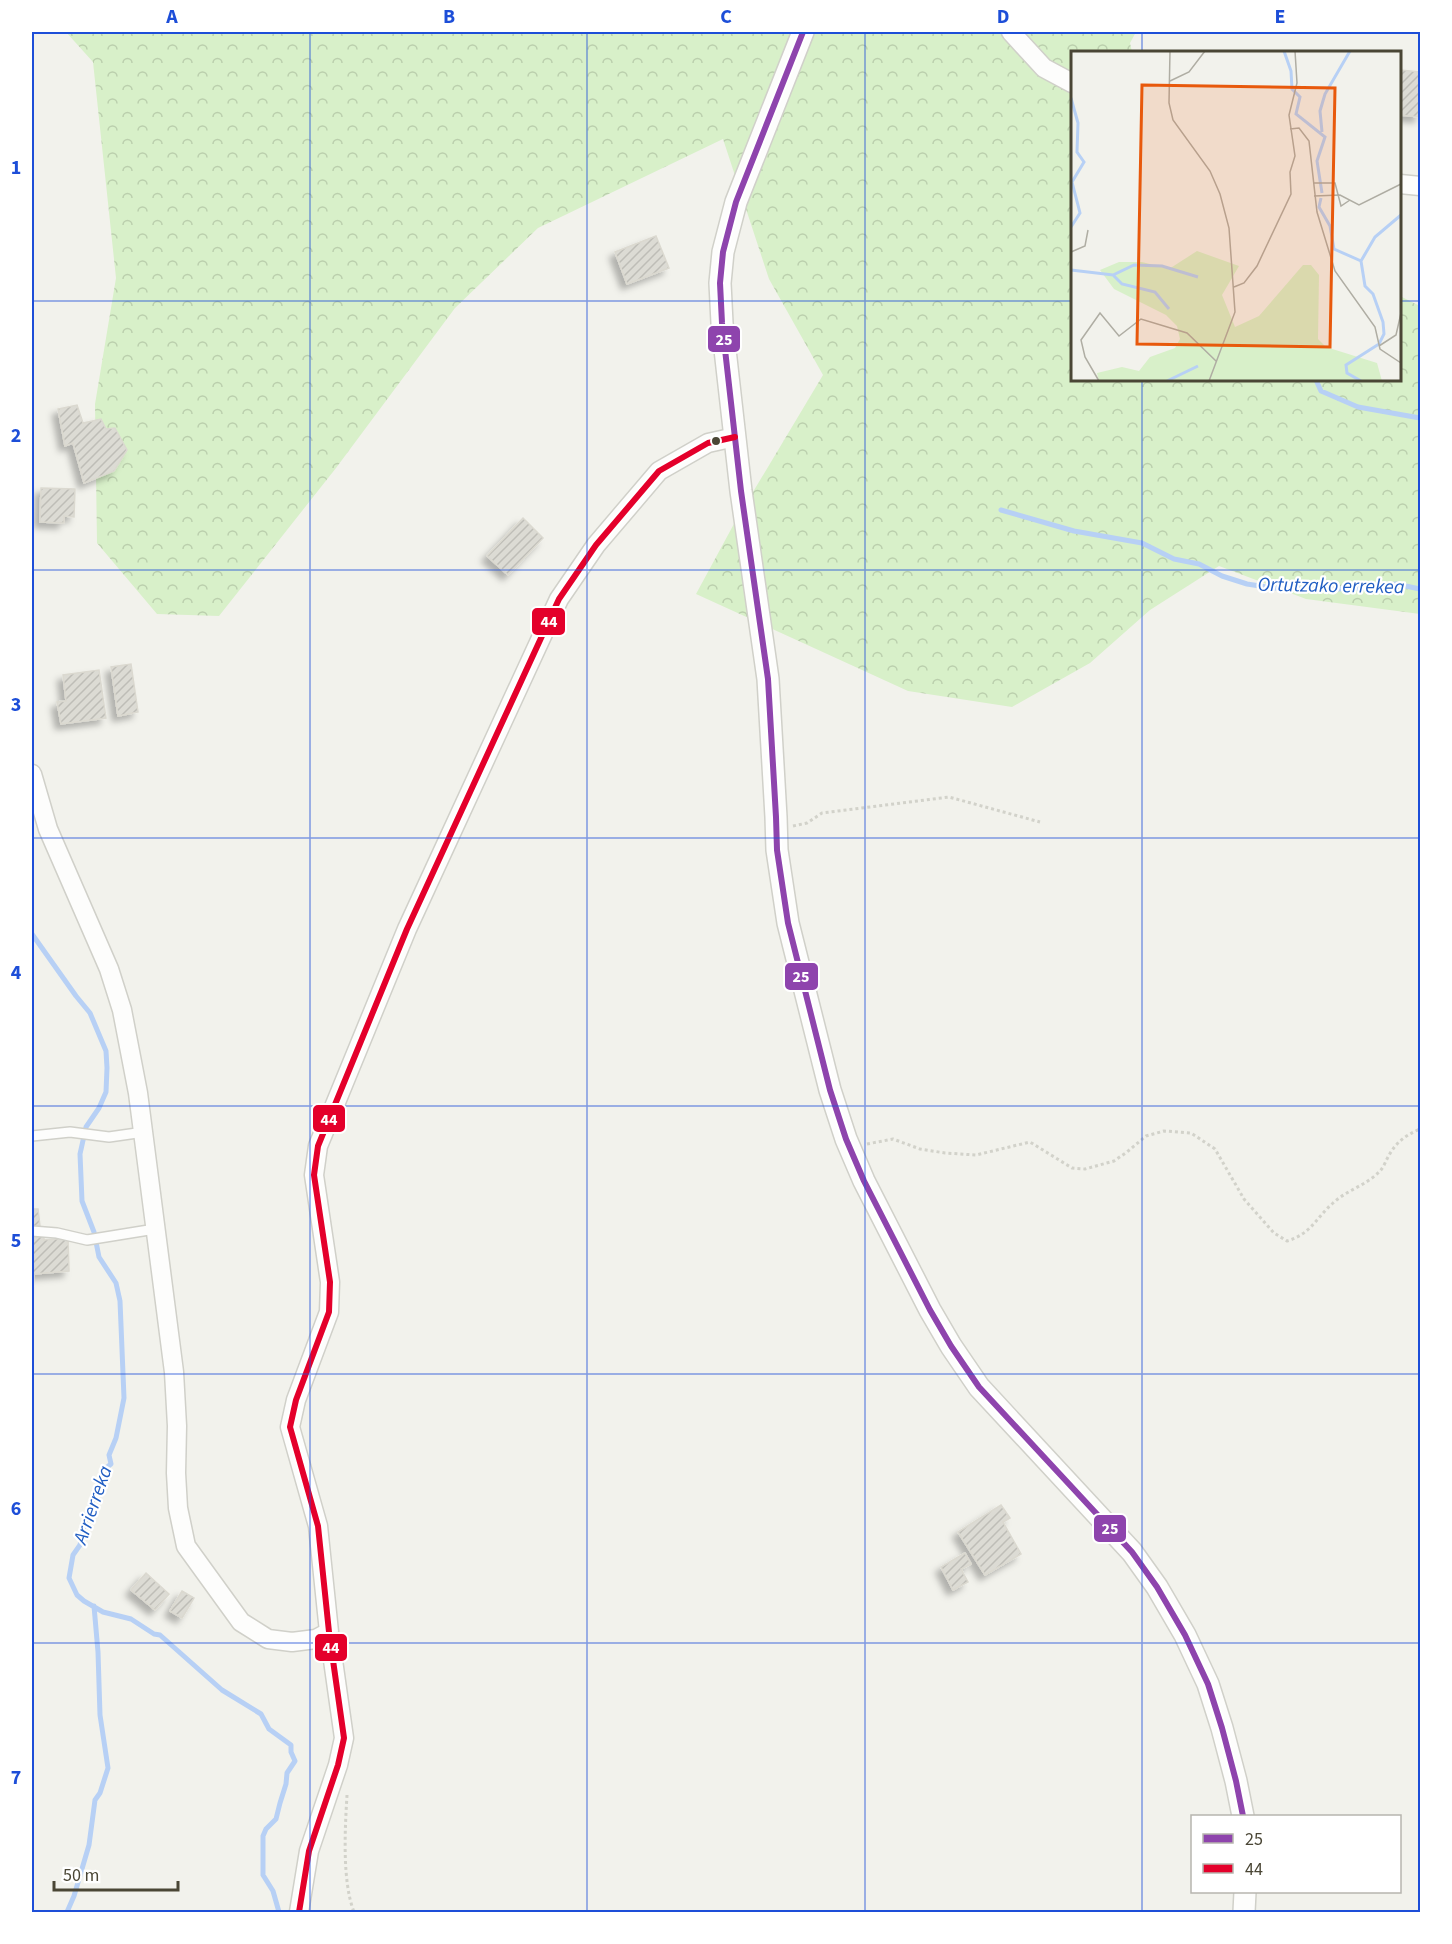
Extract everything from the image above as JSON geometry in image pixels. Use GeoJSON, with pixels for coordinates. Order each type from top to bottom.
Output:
{"type":"FeatureCollection","features":[{"type":"Feature","properties":{"kind":"street"},"geometry":{"type":"LineString","coordinates":[[803,32],[736,202],[723,252],[720,283],[722,323],[735,436],[768,679],[777,850],[788,923],[830,1090],[864,1181],[930,1310],[951,1346],[980,1387],[1131,1552],[1157,1587],[1185,1635],[1208,1684],[1222,1728],[1243,1815]]}},
{"type":"Feature","properties":{"kind":"street"},"geometry":{"type":"LineString","coordinates":[[1011,32],[1044,68],[1071,82]]}},
{"type":"Feature","properties":{"kind":"street"},"geometry":{"type":"LineString","coordinates":[[1401,184],[1420,186]]}},
{"type":"Feature","properties":{"kind":"street"},"geometry":{"type":"LineString","coordinates":[[299,1912],[309,1851],[338,1765],[344,1738],[329,1632],[318,1526],[290,1427],[296,1400],[328,1312],[330,1282],[314,1175],[318,1146],[407,929],[559,599],[596,545],[659,471],[708,443],[735,436]]}},
{"type":"Feature","properties":{"kind":"street"},"geometry":{"type":"LineString","coordinates":[[32,774],[48,829],[109,969],[122,1010],[144,1132],[174,1372],[178,1509],[186,1546],[241,1622],[268,1639],[292,1642],[316,1639],[329,1632]]}},
{"type":"Feature","properties":{"kind":"street"},"geometry":{"type":"LineString","coordinates":[[1244,1912],[1245,1893]]}},
{"type":"Feature","properties":{"kind":"lane"},"geometry":{"type":"LineString","coordinates":[[32,1136],[70,1132],[109,1137],[144,1132]]}},
{"type":"Feature","properties":{"kind":"lane"},"geometry":{"type":"LineString","coordinates":[[32,1231],[57,1233],[87,1240],[155,1229]]}},
{"type":"Feature","properties":{"kind":"path"},"geometry":{"type":"LineString","coordinates":[[776,830],[807,823],[822,813],[949,797],[1040,822]]}},
{"type":"Feature","properties":{"kind":"path"},"geometry":{"type":"LineString","coordinates":[[850,1147],[893,1139],[920,1149],[976,1155],[1030,1142],[1072,1168],[1084,1169],[1114,1161],[1146,1136],[1164,1131],[1191,1133],[1215,1149],[1244,1199],[1274,1233],[1287,1241],[1299,1237],[1315,1225],[1334,1202],[1358,1188],[1381,1170],[1394,1146],[1406,1135],[1420,1129]]}},
{"type":"Feature","properties":{"kind":"path"},"geometry":{"type":"LineString","coordinates":[[347,1791],[346,1874],[350,1904],[354,1912]]}},
{"type":"Feature","properties":{"kind":"green space"},"geometry":{"type":"Polygon","coordinates":[[[66,32],[1136,32],[1130,43],[1132,51],[1071,51],[1071,381],[1401,381],[1401,296],[1420,306],[1420,614],[1306,599],[1219,566],[1150,610],[1090,663],[1012,707],[908,691],[696,594],[735,522],[823,375],[769,279],[723,139],[538,228],[455,308],[336,468],[219,616],[157,614],[97,543],[95,404],[116,278],[93,62],[66,32]]]}},
{"type":"Feature","properties":{"kind":"building"},"geometry":{"type":"Polygon","coordinates":[[[1401,70],[1420,72],[1420,117],[1401,115],[1401,70]]]}},
{"type":"Feature","properties":{"kind":"building"},"geometry":{"type":"Polygon","coordinates":[[[656,236],[669,268],[627,284],[615,252],[656,236]]]}},
{"type":"Feature","properties":{"kind":"building"},"geometry":{"type":"Polygon","coordinates":[[[77,405],[83,423],[101,419],[106,429],[115,428],[127,450],[114,471],[84,483],[73,443],[65,446],[58,409],[77,405]]]}},
{"type":"Feature","properties":{"kind":"building"},"geometry":{"type":"Polygon","coordinates":[[[41,488],[75,489],[74,517],[64,516],[64,523],[40,522],[41,488]]]}},
{"type":"Feature","properties":{"kind":"building"},"geometry":{"type":"Polygon","coordinates":[[[523,518],[543,538],[508,575],[487,556],[523,518]]]}},
{"type":"Feature","properties":{"kind":"building"},"geometry":{"type":"Polygon","coordinates":[[[131,664],[138,712],[118,716],[111,667],[131,664]]]}},
{"type":"Feature","properties":{"kind":"building"},"geometry":{"type":"Polygon","coordinates":[[[99,670],[106,718],[61,724],[57,702],[66,701],[63,675],[99,670]]]}},
{"type":"Feature","properties":{"kind":"building"},"geometry":{"type":"Polygon","coordinates":[[[32,1209],[38,1209],[40,1226],[32,1227],[32,1209]]]}},
{"type":"Feature","properties":{"kind":"building"},"geometry":{"type":"Polygon","coordinates":[[[44,1233],[44,1240],[68,1238],[69,1271],[34,1274],[32,1292],[32,1235],[44,1233]]]}},
{"type":"Feature","properties":{"kind":"building"},"geometry":{"type":"Polygon","coordinates":[[[1001,1505],[1010,1518],[1003,1522],[1021,1554],[985,1575],[958,1532],[1001,1505]]]}},
{"type":"Feature","properties":{"kind":"building"},"geometry":{"type":"Polygon","coordinates":[[[965,1553],[971,1564],[961,1569],[968,1582],[953,1590],[941,1567],[965,1553]]]}},
{"type":"Feature","properties":{"kind":"building"},"geometry":{"type":"Polygon","coordinates":[[[146,1573],[169,1594],[155,1610],[131,1590],[146,1573]]]}},
{"type":"Feature","properties":{"kind":"building"},"geometry":{"type":"Polygon","coordinates":[[[182,1591],[194,1598],[182,1618],[170,1611],[182,1591]]]}},
{"type":"Feature","properties":{"kind":"waterway"},"geometry":{"type":"LineString","coordinates":[[1316,381],[1321,391],[1358,407],[1420,418]]}},
{"type":"Feature","properties":{"kind":"waterway","name":"Ortutzako errekea"},"geometry":{"type":"LineString","coordinates":[[1001,510],[1074,531],[1142,543],[1174,559],[1199,564],[1222,576],[1247,584],[1273,588],[1336,589],[1396,584],[1420,589]]}},
{"type":"Feature","properties":{"kind":"waterway","name":"Arrierreka"},"geometry":{"type":"LineString","coordinates":[[32,934],[90,1013],[106,1051],[107,1068],[106,1092],[99,1108],[86,1127],[80,1154],[82,1201],[94,1232],[99,1257],[116,1283],[120,1301],[124,1398],[116,1438],[109,1455],[111,1464],[106,1468],[103,1485],[87,1513],[80,1545],[73,1555],[69,1578],[77,1595],[84,1601],[103,1612],[131,1619],[154,1634],[160,1635],[222,1690],[261,1714],[269,1729],[291,1745],[295,1761],[287,1773],[276,1819],[266,1829],[263,1836],[263,1875],[273,1891],[279,1912]]}},
{"type":"Feature","properties":{"kind":"waterway"},"geometry":{"type":"LineString","coordinates":[[67,1912],[89,1845],[95,1800],[100,1793],[108,1768],[100,1715],[94,1606]]}},
{"type":"Feature","properties":{"kind":"transit line","name":"25"},"geometry":{"type":"LineString","coordinates":[[803,32],[736,202],[723,252],[720,283],[722,323],[741,491],[768,679],[777,850],[788,923],[830,1090],[846,1139],[864,1181],[930,1310],[979,1387],[1132,1552],[1157,1587],[1185,1635],[1208,1684],[1222,1728],[1243,1815]]}},
{"type":"Feature","properties":{"kind":"transit line","name":"44"},"geometry":{"type":"LineString","coordinates":[[299,1912],[309,1851],[338,1765],[344,1738],[329,1632],[318,1526],[290,1427],[296,1400],[329,1312],[330,1282],[314,1175],[318,1146],[407,929],[559,599],[596,545],[659,471],[708,443],[735,437]]}}]}
